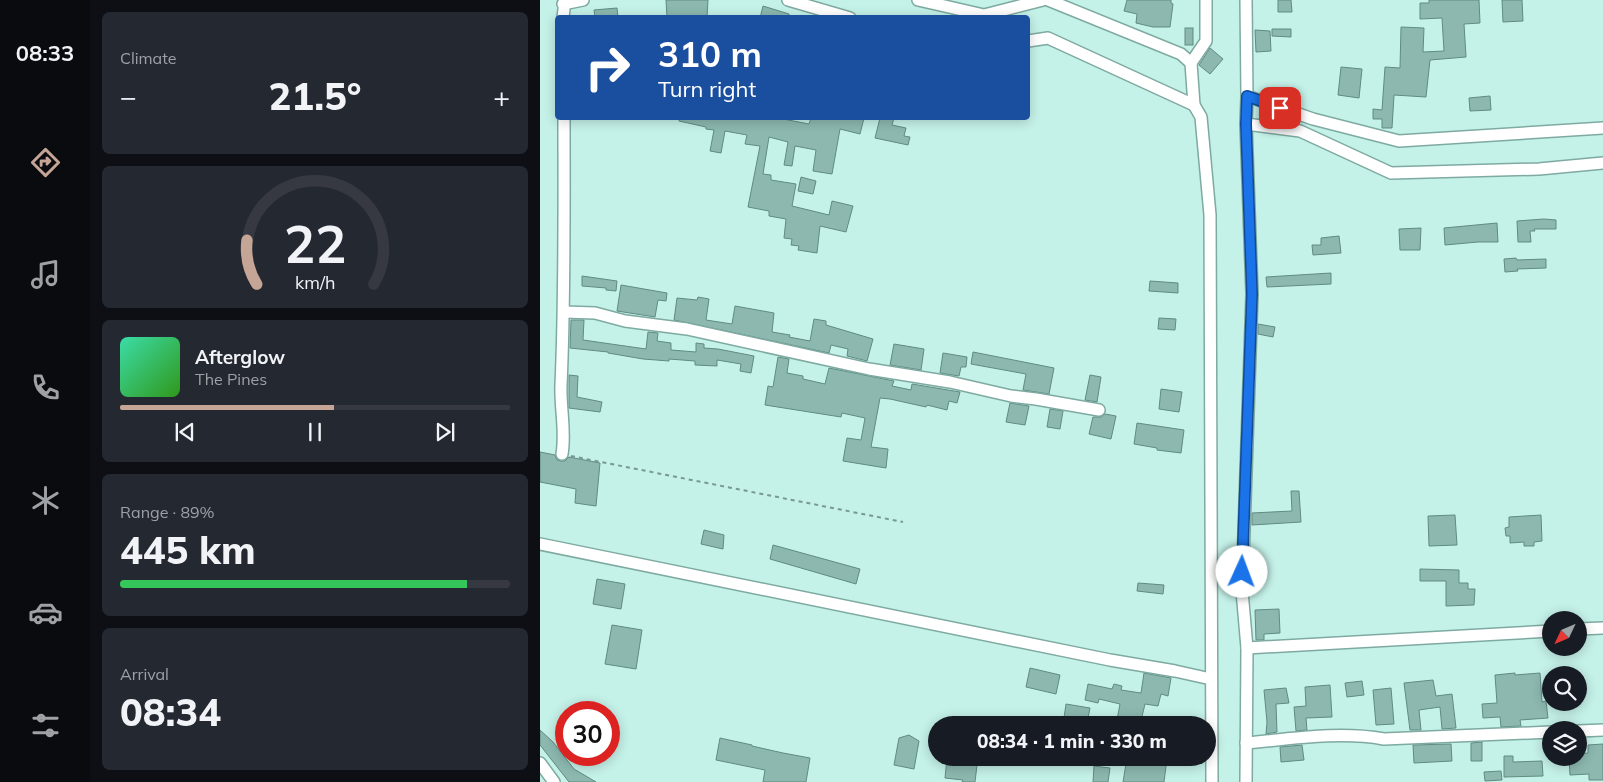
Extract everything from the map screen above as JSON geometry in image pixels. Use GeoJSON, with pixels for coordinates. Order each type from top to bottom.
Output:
{"type":"FeatureCollection","features":[{"type":"Feature","properties":{"kind":"street"},"geometry":{"type":"LineString","coordinates":[[563,15],[564,2],[583,0]]}},
{"type":"Feature","properties":{"kind":"street"},"geometry":{"type":"LineString","coordinates":[[788,0],[840,15]]}},
{"type":"Feature","properties":{"kind":"street"},"geometry":{"type":"LineString","coordinates":[[918,0],[984,15],[1043,0]]}},
{"type":"Feature","properties":{"kind":"street"},"geometry":{"type":"LineString","coordinates":[[1048,0],[1181,54],[1191,63]]}},
{"type":"Feature","properties":{"kind":"street"},"geometry":{"type":"LineString","coordinates":[[1206,0],[1206,42],[1191,63],[1194,105],[1201,117],[1210,215],[1212,782]]}},
{"type":"Feature","properties":{"kind":"street"},"geometry":{"type":"LineString","coordinates":[[1246,0],[1246,124],[1252,294],[1242,591],[1247,648],[1246,782]]}},
{"type":"Feature","properties":{"kind":"street"},"geometry":{"type":"LineString","coordinates":[[1030,41],[1048,38],[1194,105]]}},
{"type":"Feature","properties":{"kind":"street"},"geometry":{"type":"LineString","coordinates":[[1247,96],[1313,119],[1399,141],[1603,128]]}},
{"type":"Feature","properties":{"kind":"street"},"geometry":{"type":"LineString","coordinates":[[562,454],[564,442],[560,399],[564,312],[564,120]]}},
{"type":"Feature","properties":{"kind":"street"},"geometry":{"type":"LineString","coordinates":[[1246,124],[1300,131],[1391,173],[1539,169],[1603,162]]}},
{"type":"Feature","properties":{"kind":"street"},"geometry":{"type":"LineString","coordinates":[[564,312],[595,313],[625,321],[688,329],[869,369],[950,382],[1011,396],[1036,398],[1099,410]]}},
{"type":"Feature","properties":{"kind":"street"},"geometry":{"type":"LineString","coordinates":[[540,544],[1211,679]]}},
{"type":"Feature","properties":{"kind":"street"},"geometry":{"type":"LineString","coordinates":[[1588,629],[1603,628]]}},
{"type":"Feature","properties":{"kind":"street"},"geometry":{"type":"LineString","coordinates":[[1247,648],[1542,632]]}},
{"type":"Feature","properties":{"kind":"street"},"geometry":{"type":"LineString","coordinates":[[1587,731],[1603,730]]}},
{"type":"Feature","properties":{"kind":"street"},"geometry":{"type":"LineString","coordinates":[[1246,743],[1303,737],[1367,736],[1384,739],[1542,732]]}},
{"type":"Feature","properties":{"kind":"street"},"geometry":{"type":"LineString","coordinates":[[540,763],[548,775]]}},
{"type":"Feature","properties":{"kind":"path"},"geometry":{"type":"LineString","coordinates":[[562,454],[902,522]]}},
{"type":"Feature","properties":{"kind":"building"},"geometry":{"type":"Polygon","coordinates":[[[666,0],[708,0],[707,15],[667,15],[666,0]]]}},
{"type":"Feature","properties":{"kind":"building"},"geometry":{"type":"Polygon","coordinates":[[[1127,0],[1171,0],[1173,4],[1170,27],[1153,27],[1136,23],[1137,14],[1124,11],[1127,0]]]}},
{"type":"Feature","properties":{"kind":"building"},"geometry":{"type":"Polygon","coordinates":[[[1278,0],[1291,0],[1292,12],[1278,12],[1278,0]]]}},
{"type":"Feature","properties":{"kind":"building"},"geometry":{"type":"Polygon","coordinates":[[[1429,0],[1479,0],[1480,23],[1464,24],[1466,57],[1430,60],[1426,97],[1394,95],[1392,128],[1382,128],[1382,119],[1373,119],[1373,109],[1382,110],[1385,67],[1400,68],[1401,27],[1424,28],[1423,52],[1444,51],[1442,18],[1420,19],[1420,3],[1429,3],[1429,0]]]}},
{"type":"Feature","properties":{"kind":"building"},"geometry":{"type":"Polygon","coordinates":[[[1502,0],[1522,0],[1523,21],[1503,22],[1502,0]]]}},
{"type":"Feature","properties":{"kind":"building"},"geometry":{"type":"Polygon","coordinates":[[[763,6],[789,14],[789,15],[761,15],[763,6]]]}},
{"type":"Feature","properties":{"kind":"building"},"geometry":{"type":"Polygon","coordinates":[[[617,8],[618,15],[595,15],[594,10],[617,8]]]}},
{"type":"Feature","properties":{"kind":"building"},"geometry":{"type":"Polygon","coordinates":[[[1185,28],[1193,28],[1193,45],[1185,45],[1185,28]]]}},
{"type":"Feature","properties":{"kind":"building"},"geometry":{"type":"Polygon","coordinates":[[[1272,29],[1291,29],[1291,37],[1272,36],[1272,29]]]}},
{"type":"Feature","properties":{"kind":"building"},"geometry":{"type":"Polygon","coordinates":[[[1255,30],[1270,31],[1271,51],[1256,52],[1255,30]]]}},
{"type":"Feature","properties":{"kind":"building"},"geometry":{"type":"Polygon","coordinates":[[[1210,48],[1223,59],[1210,74],[1199,65],[1210,48]]]}},
{"type":"Feature","properties":{"kind":"building"},"geometry":{"type":"Polygon","coordinates":[[[1341,67],[1362,69],[1359,98],[1338,95],[1341,67]]]}},
{"type":"Feature","properties":{"kind":"building"},"geometry":{"type":"Polygon","coordinates":[[[1490,96],[1491,110],[1470,111],[1469,98],[1490,96]]]}},
{"type":"Feature","properties":{"kind":"building"},"geometry":{"type":"Polygon","coordinates":[[[788,120],[809,124],[810,120],[864,120],[860,134],[840,129],[832,174],[813,171],[816,150],[795,146],[792,166],[784,165],[788,142],[769,137],[763,174],[771,175],[771,180],[796,184],[792,206],[829,215],[832,201],[853,206],[846,232],[820,226],[817,253],[798,250],[799,246],[791,245],[792,239],[784,238],[786,219],[769,216],[769,211],[748,207],[760,146],[745,144],[747,135],[725,131],[721,153],[710,151],[714,130],[679,121],[788,120]]]}},
{"type":"Feature","properties":{"kind":"building"},"geometry":{"type":"Polygon","coordinates":[[[880,120],[893,120],[892,125],[906,128],[904,136],[910,137],[908,145],[875,138],[880,120]]]}},
{"type":"Feature","properties":{"kind":"building"},"geometry":{"type":"Polygon","coordinates":[[[801,177],[816,181],[813,194],[798,191],[801,177]]]}},
{"type":"Feature","properties":{"kind":"building"},"geometry":{"type":"Polygon","coordinates":[[[1556,220],[1556,229],[1534,229],[1535,231],[1530,231],[1531,242],[1518,242],[1517,221],[1556,220]]]}},
{"type":"Feature","properties":{"kind":"building"},"geometry":{"type":"Polygon","coordinates":[[[1497,223],[1498,242],[1445,245],[1444,228],[1497,223]]]}},
{"type":"Feature","properties":{"kind":"building"},"geometry":{"type":"Polygon","coordinates":[[[1421,228],[1420,250],[1400,250],[1399,229],[1421,228]]]}},
{"type":"Feature","properties":{"kind":"building"},"geometry":{"type":"Polygon","coordinates":[[[1339,236],[1341,253],[1313,255],[1312,245],[1321,245],[1321,238],[1339,236]]]}},
{"type":"Feature","properties":{"kind":"building"},"geometry":{"type":"Polygon","coordinates":[[[1516,258],[1517,260],[1546,259],[1546,268],[1517,269],[1518,271],[1505,272],[1504,259],[1516,258]]]}},
{"type":"Feature","properties":{"kind":"building"},"geometry":{"type":"Polygon","coordinates":[[[1331,273],[1331,284],[1267,287],[1266,277],[1331,273]]]}},
{"type":"Feature","properties":{"kind":"building"},"geometry":{"type":"Polygon","coordinates":[[[582,276],[617,281],[616,291],[606,290],[606,288],[582,286],[582,276]]]}},
{"type":"Feature","properties":{"kind":"building"},"geometry":{"type":"Polygon","coordinates":[[[1150,281],[1178,283],[1178,293],[1149,291],[1150,281]]]}},
{"type":"Feature","properties":{"kind":"building"},"geometry":{"type":"Polygon","coordinates":[[[621,285],[667,293],[666,301],[658,300],[655,317],[617,311],[621,285]]]}},
{"type":"Feature","properties":{"kind":"building"},"geometry":{"type":"Polygon","coordinates":[[[698,297],[709,299],[706,320],[732,324],[735,306],[774,313],[772,332],[810,341],[814,319],[826,321],[826,325],[873,339],[867,361],[847,356],[848,349],[831,345],[829,353],[674,320],[677,298],[697,300],[698,297]]]}},
{"type":"Feature","properties":{"kind":"building"},"geometry":{"type":"Polygon","coordinates":[[[1159,318],[1176,319],[1175,330],[1158,329],[1159,318]]]}},
{"type":"Feature","properties":{"kind":"building"},"geometry":{"type":"Polygon","coordinates":[[[571,320],[584,320],[583,340],[646,349],[648,332],[658,333],[657,341],[671,343],[671,350],[696,352],[696,343],[704,344],[704,348],[754,356],[751,373],[740,371],[741,364],[717,360],[717,366],[695,365],[695,361],[643,359],[608,352],[570,348],[571,320]]]}},
{"type":"Feature","properties":{"kind":"building"},"geometry":{"type":"Polygon","coordinates":[[[1258,324],[1275,327],[1273,337],[1258,334],[1258,324]]]}},
{"type":"Feature","properties":{"kind":"building"},"geometry":{"type":"Polygon","coordinates":[[[894,344],[924,349],[921,370],[890,365],[894,344]]]}},
{"type":"Feature","properties":{"kind":"building"},"geometry":{"type":"Polygon","coordinates":[[[973,352],[1054,368],[1049,394],[1023,390],[1026,374],[971,364],[973,352]]]}},
{"type":"Feature","properties":{"kind":"building"},"geometry":{"type":"Polygon","coordinates":[[[943,353],[967,357],[966,367],[961,367],[959,376],[940,373],[943,353]]]}},
{"type":"Feature","properties":{"kind":"building"},"geometry":{"type":"Polygon","coordinates":[[[778,357],[789,359],[787,373],[803,376],[803,379],[825,384],[829,368],[894,381],[892,386],[911,390],[912,384],[960,392],[957,403],[949,401],[947,410],[880,398],[871,447],[888,449],[886,468],[843,461],[847,438],[861,440],[865,418],[842,413],[841,417],[765,405],[768,386],[773,387],[778,357]]]}},
{"type":"Feature","properties":{"kind":"building"},"geometry":{"type":"Polygon","coordinates":[[[569,375],[578,376],[577,397],[602,402],[600,412],[569,408],[569,375]]]}},
{"type":"Feature","properties":{"kind":"building"},"geometry":{"type":"Polygon","coordinates":[[[1090,375],[1101,377],[1097,402],[1085,400],[1090,375]]]}},
{"type":"Feature","properties":{"kind":"building"},"geometry":{"type":"Polygon","coordinates":[[[1161,389],[1182,392],[1179,412],[1159,409],[1161,389]]]}},
{"type":"Feature","properties":{"kind":"building"},"geometry":{"type":"Polygon","coordinates":[[[1010,403],[1029,406],[1025,425],[1006,422],[1010,403]]]}},
{"type":"Feature","properties":{"kind":"building"},"geometry":{"type":"Polygon","coordinates":[[[1050,409],[1063,411],[1060,429],[1047,427],[1050,409]]]}},
{"type":"Feature","properties":{"kind":"building"},"geometry":{"type":"Polygon","coordinates":[[[1105,414],[1116,416],[1111,439],[1089,434],[1093,417],[1101,417],[1105,414]]]}},
{"type":"Feature","properties":{"kind":"building"},"geometry":{"type":"Polygon","coordinates":[[[1137,423],[1184,430],[1181,453],[1157,450],[1157,448],[1134,444],[1137,423]]]}},
{"type":"Feature","properties":{"kind":"building"},"geometry":{"type":"Polygon","coordinates":[[[540,452],[555,455],[557,460],[561,461],[565,461],[569,457],[600,463],[596,506],[575,503],[576,489],[540,482],[540,452]]]}},
{"type":"Feature","properties":{"kind":"building"},"geometry":{"type":"Polygon","coordinates":[[[1291,491],[1299,491],[1301,522],[1252,525],[1252,513],[1292,511],[1291,491]]]}},
{"type":"Feature","properties":{"kind":"building"},"geometry":{"type":"Polygon","coordinates":[[[1455,515],[1457,545],[1429,546],[1428,516],[1455,515]]]}},
{"type":"Feature","properties":{"kind":"building"},"geometry":{"type":"Polygon","coordinates":[[[1541,515],[1542,541],[1534,542],[1534,546],[1524,546],[1524,542],[1510,543],[1510,536],[1506,536],[1505,528],[1509,527],[1509,517],[1541,515]]]}},
{"type":"Feature","properties":{"kind":"building"},"geometry":{"type":"Polygon","coordinates":[[[704,530],[724,535],[723,549],[701,544],[704,530]]]}},
{"type":"Feature","properties":{"kind":"building"},"geometry":{"type":"Polygon","coordinates":[[[773,545],[860,569],[856,584],[770,559],[773,545]]]}},
{"type":"Feature","properties":{"kind":"building"},"geometry":{"type":"Polygon","coordinates":[[[1420,569],[1459,570],[1459,583],[1468,583],[1468,589],[1475,589],[1474,605],[1446,606],[1446,581],[1420,581],[1420,569]]]}},
{"type":"Feature","properties":{"kind":"building"},"geometry":{"type":"Polygon","coordinates":[[[597,579],[625,584],[621,609],[593,604],[597,579]]]}},
{"type":"Feature","properties":{"kind":"building"},"geometry":{"type":"Polygon","coordinates":[[[1138,583],[1164,585],[1163,594],[1137,591],[1138,583]]]}},
{"type":"Feature","properties":{"kind":"building"},"geometry":{"type":"Polygon","coordinates":[[[1279,609],[1280,633],[1264,634],[1264,640],[1256,640],[1255,610],[1279,609]]]}},
{"type":"Feature","properties":{"kind":"building"},"geometry":{"type":"Polygon","coordinates":[[[612,625],[642,630],[636,669],[605,664],[612,625]]]}},
{"type":"Feature","properties":{"kind":"building"},"geometry":{"type":"Polygon","coordinates":[[[1030,668],[1060,675],[1056,694],[1026,687],[1030,668]]]}},
{"type":"Feature","properties":{"kind":"building"},"geometry":{"type":"Polygon","coordinates":[[[1144,673],[1171,678],[1168,696],[1161,694],[1158,706],[1145,704],[1142,716],[1118,716],[1120,704],[1099,699],[1098,703],[1085,700],[1088,684],[1112,689],[1114,684],[1122,686],[1121,690],[1141,693],[1144,673]]]}},
{"type":"Feature","properties":{"kind":"building"},"geometry":{"type":"Polygon","coordinates":[[[1540,673],[1542,711],[1547,711],[1548,718],[1520,720],[1521,726],[1501,727],[1500,717],[1483,718],[1482,704],[1497,703],[1495,675],[1540,673]]]}},
{"type":"Feature","properties":{"kind":"building"},"geometry":{"type":"Polygon","coordinates":[[[1433,680],[1436,696],[1452,694],[1456,728],[1442,729],[1440,707],[1419,710],[1421,730],[1410,730],[1404,683],[1433,680]]]}},
{"type":"Feature","properties":{"kind":"building"},"geometry":{"type":"Polygon","coordinates":[[[1362,681],[1364,695],[1347,697],[1345,683],[1362,681]]]}},
{"type":"Feature","properties":{"kind":"building"},"geometry":{"type":"Polygon","coordinates":[[[1330,685],[1332,717],[1306,718],[1307,730],[1296,731],[1294,707],[1306,706],[1305,687],[1330,685]]]}},
{"type":"Feature","properties":{"kind":"building"},"geometry":{"type":"Polygon","coordinates":[[[1286,688],[1289,703],[1276,704],[1277,732],[1266,734],[1267,722],[1264,690],[1286,688]]]}},
{"type":"Feature","properties":{"kind":"building"},"geometry":{"type":"Polygon","coordinates":[[[1391,688],[1394,724],[1376,725],[1373,690],[1391,688]]]}},
{"type":"Feature","properties":{"kind":"building"},"geometry":{"type":"Polygon","coordinates":[[[1066,704],[1090,708],[1088,716],[1064,716],[1066,704]]]}},
{"type":"Feature","properties":{"kind":"building"},"geometry":{"type":"Polygon","coordinates":[[[540,730],[555,745],[555,764],[540,745],[540,730]]]}},
{"type":"Feature","properties":{"kind":"building"},"geometry":{"type":"Polygon","coordinates":[[[909,735],[919,741],[914,769],[894,765],[899,738],[909,735]]]}},
{"type":"Feature","properties":{"kind":"building"},"geometry":{"type":"Polygon","coordinates":[[[720,738],[810,758],[806,782],[763,782],[765,770],[716,760],[720,738]]]}},
{"type":"Feature","properties":{"kind":"building"},"geometry":{"type":"Polygon","coordinates":[[[1482,742],[1482,761],[1471,761],[1471,743],[1482,742]]]}},
{"type":"Feature","properties":{"kind":"building"},"geometry":{"type":"Polygon","coordinates":[[[1451,744],[1452,761],[1414,763],[1413,745],[1451,744]]]}},
{"type":"Feature","properties":{"kind":"building"},"geometry":{"type":"Polygon","coordinates":[[[1603,744],[1603,780],[1589,780],[1589,774],[1570,775],[1569,766],[1587,766],[1588,745],[1603,744]]]}},
{"type":"Feature","properties":{"kind":"building"},"geometry":{"type":"Polygon","coordinates":[[[1302,745],[1304,760],[1281,762],[1280,747],[1302,745]]]}},
{"type":"Feature","properties":{"kind":"building"},"geometry":{"type":"Polygon","coordinates":[[[1504,756],[1513,756],[1513,762],[1542,761],[1543,776],[1504,777],[1504,756]]]}},
{"type":"Feature","properties":{"kind":"building"},"geometry":{"type":"Polygon","coordinates":[[[556,766],[572,766],[596,782],[569,782],[556,766]]]}},
{"type":"Feature","properties":{"kind":"building"},"geometry":{"type":"Polygon","coordinates":[[[946,766],[977,766],[975,782],[962,782],[963,780],[945,778],[946,766]]]}},
{"type":"Feature","properties":{"kind":"building"},"geometry":{"type":"Polygon","coordinates":[[[1094,766],[1110,768],[1108,782],[1093,782],[1094,766]]]}},
{"type":"Feature","properties":{"kind":"building"},"geometry":{"type":"Polygon","coordinates":[[[1126,766],[1166,766],[1164,782],[1123,782],[1126,766]]]}},
{"type":"Feature","properties":{"kind":"building"},"geometry":{"type":"Polygon","coordinates":[[[1501,771],[1502,780],[1485,781],[1484,772],[1501,771]]]}},
{"type":"Feature","properties":{"kind":"route"},"geometry":{"type":"LineString","coordinates":[[1242,572],[1252,294],[1246,124],[1247,96],[1280,108]]}}]}
